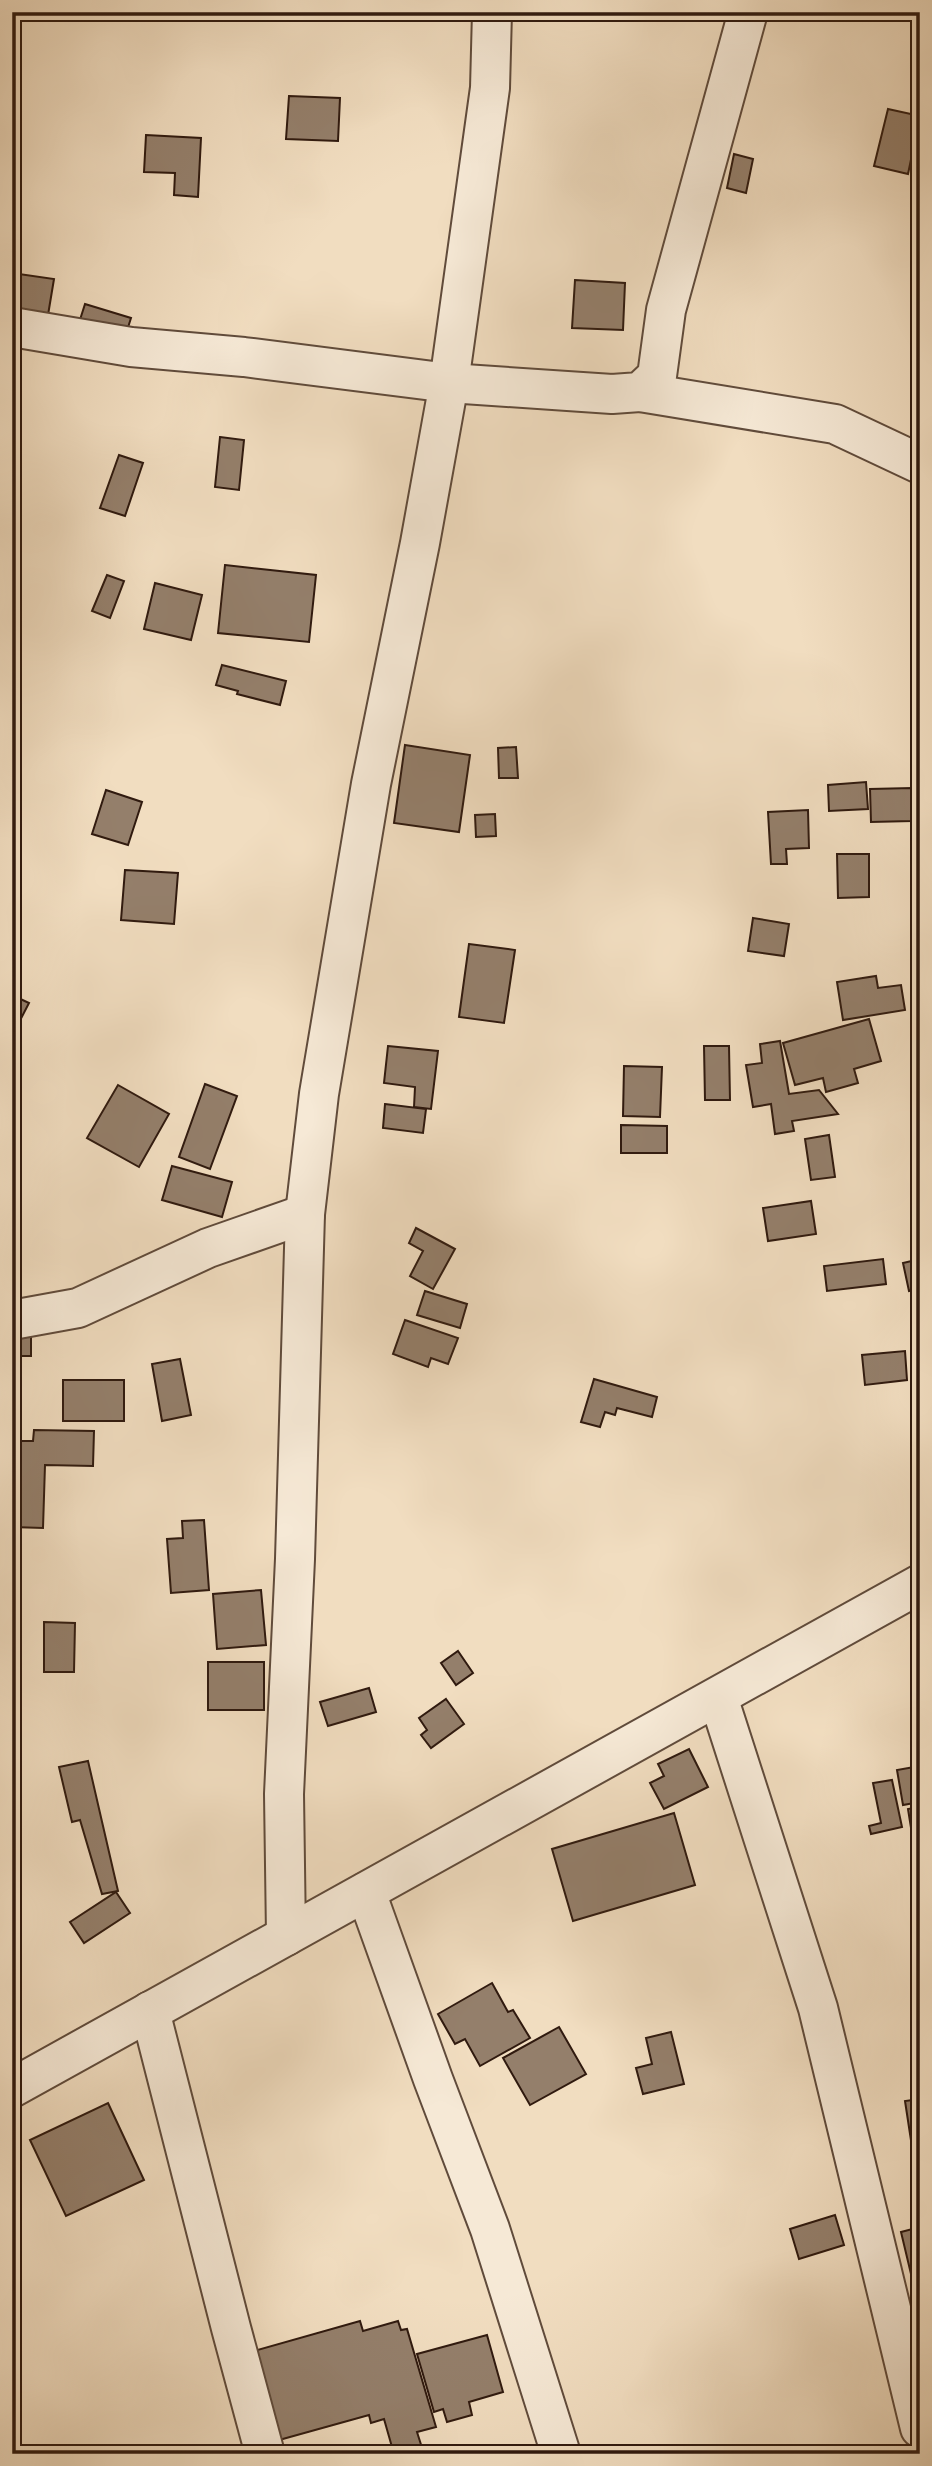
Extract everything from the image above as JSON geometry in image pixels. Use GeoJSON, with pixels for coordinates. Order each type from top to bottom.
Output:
{"type":"FeatureCollection","features":[{"type":"Feature","properties":{"kind":"street"},"geometry":{"type":"LineString","coordinates":[[286,1936],[284,1794],[305,1214],[319,1094],[371,783],[420,543],[449,383],[490,88],[492,12]]}},
{"type":"Feature","properties":{"kind":"street"},"geometry":{"type":"LineString","coordinates":[[640,392],[657,376],[666,310],[748,12]]}},
{"type":"Feature","properties":{"kind":"street"},"geometry":{"type":"LineString","coordinates":[[12,327],[131,347],[244,357],[449,383],[612,394],[640,392],[835,424],[920,464]]}},
{"type":"Feature","properties":{"kind":"street"},"geometry":{"type":"LineString","coordinates":[[12,1320],[78,1308],[208,1248],[305,1214]]}},
{"type":"Feature","properties":{"kind":"street"},"geometry":{"type":"LineString","coordinates":[[12,2088],[920,1584]]}},
{"type":"Feature","properties":{"kind":"street"},"geometry":{"type":"LineString","coordinates":[[718,1697],[818,2008],[920,2428]]}},
{"type":"Feature","properties":{"kind":"street"},"geometry":{"type":"LineString","coordinates":[[366,1892],[490,2228],[561,2454]]}},
{"type":"Feature","properties":{"kind":"street"},"geometry":{"type":"LineString","coordinates":[[150,2011],[230,2328],[265,2454]]}},
{"type":"Feature","properties":{"kind":"building"},"geometry":{"type":"Polygon","coordinates":[[[289,96],[340,98],[338,141],[286,139],[289,96]]]}},
{"type":"Feature","properties":{"kind":"building"},"geometry":{"type":"Polygon","coordinates":[[[888,109],[920,116],[908,174],[874,166],[888,109]]]}},
{"type":"Feature","properties":{"kind":"building"},"geometry":{"type":"Polygon","coordinates":[[[146,135],[201,138],[198,197],[174,195],[175,173],[144,172],[146,135]]]}},
{"type":"Feature","properties":{"kind":"building"},"geometry":{"type":"Polygon","coordinates":[[[734,154],[753,159],[746,193],[727,188],[734,154]]]}},
{"type":"Feature","properties":{"kind":"building"},"geometry":{"type":"Polygon","coordinates":[[[12,273],[54,279],[47,321],[12,316],[12,273]]]}},
{"type":"Feature","properties":{"kind":"building"},"geometry":{"type":"Polygon","coordinates":[[[575,280],[625,283],[623,330],[572,328],[575,280]]]}},
{"type":"Feature","properties":{"kind":"building"},"geometry":{"type":"Polygon","coordinates":[[[85,304],[131,318],[124,340],[78,326],[85,304]]]}},
{"type":"Feature","properties":{"kind":"building"},"geometry":{"type":"Polygon","coordinates":[[[220,437],[244,440],[239,490],[215,487],[220,437]]]}},
{"type":"Feature","properties":{"kind":"building"},"geometry":{"type":"Polygon","coordinates":[[[119,455],[143,463],[125,516],[100,508],[119,455]]]}},
{"type":"Feature","properties":{"kind":"building"},"geometry":{"type":"Polygon","coordinates":[[[225,565],[316,575],[309,642],[218,633],[225,565]]]}},
{"type":"Feature","properties":{"kind":"building"},"geometry":{"type":"Polygon","coordinates":[[[107,575],[124,581],[110,618],[92,611],[107,575]]]}},
{"type":"Feature","properties":{"kind":"building"},"geometry":{"type":"Polygon","coordinates":[[[155,583],[202,595],[191,640],[144,629],[155,583]]]}},
{"type":"Feature","properties":{"kind":"building"},"geometry":{"type":"Polygon","coordinates":[[[222,665],[286,681],[280,705],[237,694],[238,691],[216,685],[222,665]]]}},
{"type":"Feature","properties":{"kind":"building"},"geometry":{"type":"Polygon","coordinates":[[[405,745],[470,755],[459,832],[394,823],[405,745]]]}},
{"type":"Feature","properties":{"kind":"building"},"geometry":{"type":"Polygon","coordinates":[[[516,747],[518,778],[499,778],[498,748],[516,747]]]}},
{"type":"Feature","properties":{"kind":"building"},"geometry":{"type":"Polygon","coordinates":[[[866,782],[868,809],[829,811],[828,785],[866,782]]]}},
{"type":"Feature","properties":{"kind":"building"},"geometry":{"type":"Polygon","coordinates":[[[912,788],[912,821],[871,822],[870,789],[912,788]]]}},
{"type":"Feature","properties":{"kind":"building"},"geometry":{"type":"Polygon","coordinates":[[[106,790],[142,802],[128,845],[92,834],[106,790]]]}},
{"type":"Feature","properties":{"kind":"building"},"geometry":{"type":"Polygon","coordinates":[[[808,810],[809,848],[786,849],[787,864],[771,864],[768,812],[808,810]]]}},
{"type":"Feature","properties":{"kind":"building"},"geometry":{"type":"Polygon","coordinates":[[[495,814],[496,836],[476,837],[475,815],[495,814]]]}},
{"type":"Feature","properties":{"kind":"building"},"geometry":{"type":"Polygon","coordinates":[[[837,854],[869,854],[869,897],[838,898],[837,854]]]}},
{"type":"Feature","properties":{"kind":"building"},"geometry":{"type":"Polygon","coordinates":[[[125,870],[178,873],[174,924],[121,920],[125,870]]]}},
{"type":"Feature","properties":{"kind":"building"},"geometry":{"type":"Polygon","coordinates":[[[753,918],[789,924],[784,956],[748,951],[753,918]]]}},
{"type":"Feature","properties":{"kind":"building"},"geometry":{"type":"Polygon","coordinates":[[[469,944],[515,950],[504,1023],[459,1017],[469,944]]]}},
{"type":"Feature","properties":{"kind":"building"},"geometry":{"type":"Polygon","coordinates":[[[876,976],[878,988],[901,985],[905,1010],[843,1020],[837,982],[876,976]]]}},
{"type":"Feature","properties":{"kind":"building"},"geometry":{"type":"Polygon","coordinates":[[[12,995],[29,1003],[12,1036],[12,995]]]}},
{"type":"Feature","properties":{"kind":"building"},"geometry":{"type":"Polygon","coordinates":[[[869,1019],[881,1061],[854,1069],[858,1083],[826,1092],[823,1078],[795,1085],[783,1043],[869,1019]]]}},
{"type":"Feature","properties":{"kind":"building"},"geometry":{"type":"Polygon","coordinates":[[[780,1041],[789,1094],[819,1090],[838,1114],[792,1121],[794,1131],[775,1134],[771,1104],[753,1107],[746,1065],[762,1063],[760,1044],[780,1041]]]}},
{"type":"Feature","properties":{"kind":"building"},"geometry":{"type":"Polygon","coordinates":[[[388,1046],[438,1051],[431,1109],[414,1107],[415,1087],[384,1083],[388,1046]]]}},
{"type":"Feature","properties":{"kind":"building"},"geometry":{"type":"Polygon","coordinates":[[[704,1046],[729,1046],[730,1100],[705,1100],[704,1046]]]}},
{"type":"Feature","properties":{"kind":"building"},"geometry":{"type":"Polygon","coordinates":[[[624,1066],[662,1067],[660,1117],[623,1116],[624,1066]]]}},
{"type":"Feature","properties":{"kind":"building"},"geometry":{"type":"Polygon","coordinates":[[[205,1084],[237,1096],[210,1169],[179,1157],[205,1084]]]}},
{"type":"Feature","properties":{"kind":"building"},"geometry":{"type":"Polygon","coordinates":[[[118,1085],[169,1114],[139,1167],[87,1138],[118,1085]]]}},
{"type":"Feature","properties":{"kind":"building"},"geometry":{"type":"Polygon","coordinates":[[[385,1104],[426,1109],[423,1133],[383,1128],[385,1104]]]}},
{"type":"Feature","properties":{"kind":"building"},"geometry":{"type":"Polygon","coordinates":[[[621,1125],[667,1126],[667,1153],[621,1153],[621,1125]]]}},
{"type":"Feature","properties":{"kind":"building"},"geometry":{"type":"Polygon","coordinates":[[[829,1135],[835,1177],[811,1180],[805,1139],[829,1135]]]}},
{"type":"Feature","properties":{"kind":"building"},"geometry":{"type":"Polygon","coordinates":[[[172,1166],[232,1182],[222,1217],[162,1200],[172,1166]]]}},
{"type":"Feature","properties":{"kind":"building"},"geometry":{"type":"Polygon","coordinates":[[[811,1201],[816,1234],[768,1241],[763,1208],[811,1201]]]}},
{"type":"Feature","properties":{"kind":"building"},"geometry":{"type":"Polygon","coordinates":[[[416,1228],[455,1249],[433,1289],[410,1276],[423,1251],[409,1243],[416,1228]]]}},
{"type":"Feature","properties":{"kind":"building"},"geometry":{"type":"Polygon","coordinates":[[[883,1259],[886,1284],[827,1291],[824,1266],[883,1259]]]}},
{"type":"Feature","properties":{"kind":"building"},"geometry":{"type":"Polygon","coordinates":[[[920,1259],[920,1289],[909,1291],[903,1263],[920,1259]]]}},
{"type":"Feature","properties":{"kind":"building"},"geometry":{"type":"Polygon","coordinates":[[[425,1291],[467,1304],[460,1328],[417,1315],[425,1291]]]}},
{"type":"Feature","properties":{"kind":"building"},"geometry":{"type":"Polygon","coordinates":[[[405,1320],[458,1338],[448,1364],[431,1358],[428,1367],[393,1354],[405,1320]]]}},
{"type":"Feature","properties":{"kind":"building"},"geometry":{"type":"Polygon","coordinates":[[[12,1333],[31,1333],[31,1356],[12,1356],[12,1333]]]}},
{"type":"Feature","properties":{"kind":"building"},"geometry":{"type":"Polygon","coordinates":[[[905,1351],[907,1380],[865,1385],[862,1355],[905,1351]]]}},
{"type":"Feature","properties":{"kind":"building"},"geometry":{"type":"Polygon","coordinates":[[[180,1359],[191,1415],[162,1421],[152,1364],[180,1359]]]}},
{"type":"Feature","properties":{"kind":"building"},"geometry":{"type":"Polygon","coordinates":[[[594,1379],[657,1397],[652,1417],[617,1408],[615,1415],[605,1412],[600,1427],[581,1422],[594,1379]]]}},
{"type":"Feature","properties":{"kind":"building"},"geometry":{"type":"Polygon","coordinates":[[[63,1380],[124,1380],[124,1421],[63,1421],[63,1380]]]}},
{"type":"Feature","properties":{"kind":"building"},"geometry":{"type":"Polygon","coordinates":[[[34,1430],[94,1431],[93,1466],[45,1465],[43,1528],[12,1527],[12,1441],[33,1441],[34,1430]]]}},
{"type":"Feature","properties":{"kind":"building"},"geometry":{"type":"Polygon","coordinates":[[[204,1520],[209,1590],[171,1593],[167,1539],[183,1538],[182,1521],[204,1520]]]}},
{"type":"Feature","properties":{"kind":"building"},"geometry":{"type":"Polygon","coordinates":[[[261,1590],[266,1645],[217,1649],[213,1594],[261,1590]]]}},
{"type":"Feature","properties":{"kind":"building"},"geometry":{"type":"Polygon","coordinates":[[[44,1622],[75,1623],[74,1672],[44,1672],[44,1622]]]}},
{"type":"Feature","properties":{"kind":"building"},"geometry":{"type":"Polygon","coordinates":[[[458,1651],[473,1673],[456,1685],[441,1663],[458,1651]]]}},
{"type":"Feature","properties":{"kind":"building"},"geometry":{"type":"Polygon","coordinates":[[[208,1662],[264,1662],[264,1710],[208,1710],[208,1662]]]}},
{"type":"Feature","properties":{"kind":"building"},"geometry":{"type":"Polygon","coordinates":[[[369,1688],[376,1712],[328,1726],[320,1702],[369,1688]]]}},
{"type":"Feature","properties":{"kind":"building"},"geometry":{"type":"Polygon","coordinates":[[[446,1699],[464,1724],[431,1748],[421,1735],[427,1730],[419,1718],[446,1699]]]}},
{"type":"Feature","properties":{"kind":"building"},"geometry":{"type":"Polygon","coordinates":[[[689,1749],[708,1787],[664,1809],[650,1783],[664,1776],[658,1764],[689,1749]]]}},
{"type":"Feature","properties":{"kind":"building"},"geometry":{"type":"Polygon","coordinates":[[[88,1761],[118,1891],[102,1894],[80,1820],[72,1822],[59,1767],[88,1761]]]}},
{"type":"Feature","properties":{"kind":"building"},"geometry":{"type":"Polygon","coordinates":[[[920,1766],[920,1802],[903,1805],[897,1770],[920,1766]]]}},
{"type":"Feature","properties":{"kind":"building"},"geometry":{"type":"Polygon","coordinates":[[[892,1780],[902,1827],[871,1834],[869,1826],[881,1823],[873,1783],[892,1780]]]}},
{"type":"Feature","properties":{"kind":"building"},"geometry":{"type":"Polygon","coordinates":[[[920,1807],[920,1852],[915,1853],[908,1809],[920,1807]]]}},
{"type":"Feature","properties":{"kind":"building"},"geometry":{"type":"Polygon","coordinates":[[[674,1813],[695,1885],[573,1921],[552,1849],[674,1813]]]}},
{"type":"Feature","properties":{"kind":"building"},"geometry":{"type":"Polygon","coordinates":[[[116,1892],[130,1913],[84,1943],[70,1922],[116,1892]]]}},
{"type":"Feature","properties":{"kind":"building"},"geometry":{"type":"Polygon","coordinates":[[[492,1983],[508,2012],[513,2010],[530,2038],[480,2066],[465,2039],[455,2044],[438,2014],[492,1983]]]}},
{"type":"Feature","properties":{"kind":"building"},"geometry":{"type":"Polygon","coordinates":[[[559,2027],[586,2074],[530,2105],[503,2058],[559,2027]]]}},
{"type":"Feature","properties":{"kind":"building"},"geometry":{"type":"Polygon","coordinates":[[[671,2032],[684,2084],[643,2094],[636,2068],[652,2064],[646,2038],[671,2032]]]}},
{"type":"Feature","properties":{"kind":"building"},"geometry":{"type":"Polygon","coordinates":[[[920,2099],[920,2193],[919,2193],[905,2101],[920,2099]]]}},
{"type":"Feature","properties":{"kind":"building"},"geometry":{"type":"Polygon","coordinates":[[[108,2103],[144,2180],[66,2216],[30,2140],[108,2103]]]}},
{"type":"Feature","properties":{"kind":"building"},"geometry":{"type":"Polygon","coordinates":[[[835,2215],[844,2245],[799,2259],[790,2229],[835,2215]]]}},
{"type":"Feature","properties":{"kind":"building"},"geometry":{"type":"Polygon","coordinates":[[[920,2227],[920,2272],[911,2274],[901,2232],[920,2227]]]}},
{"type":"Feature","properties":{"kind":"building"},"geometry":{"type":"Polygon","coordinates":[[[360,2321],[363,2331],[398,2321],[401,2330],[407,2329],[436,2427],[417,2432],[424,2454],[394,2454],[384,2419],[371,2423],[369,2415],[272,2442],[247,2353],[360,2321]]]}},
{"type":"Feature","properties":{"kind":"building"},"geometry":{"type":"Polygon","coordinates":[[[487,2335],[503,2392],[469,2402],[472,2415],[447,2422],[443,2409],[434,2412],[417,2354],[487,2335]]]}}]}
